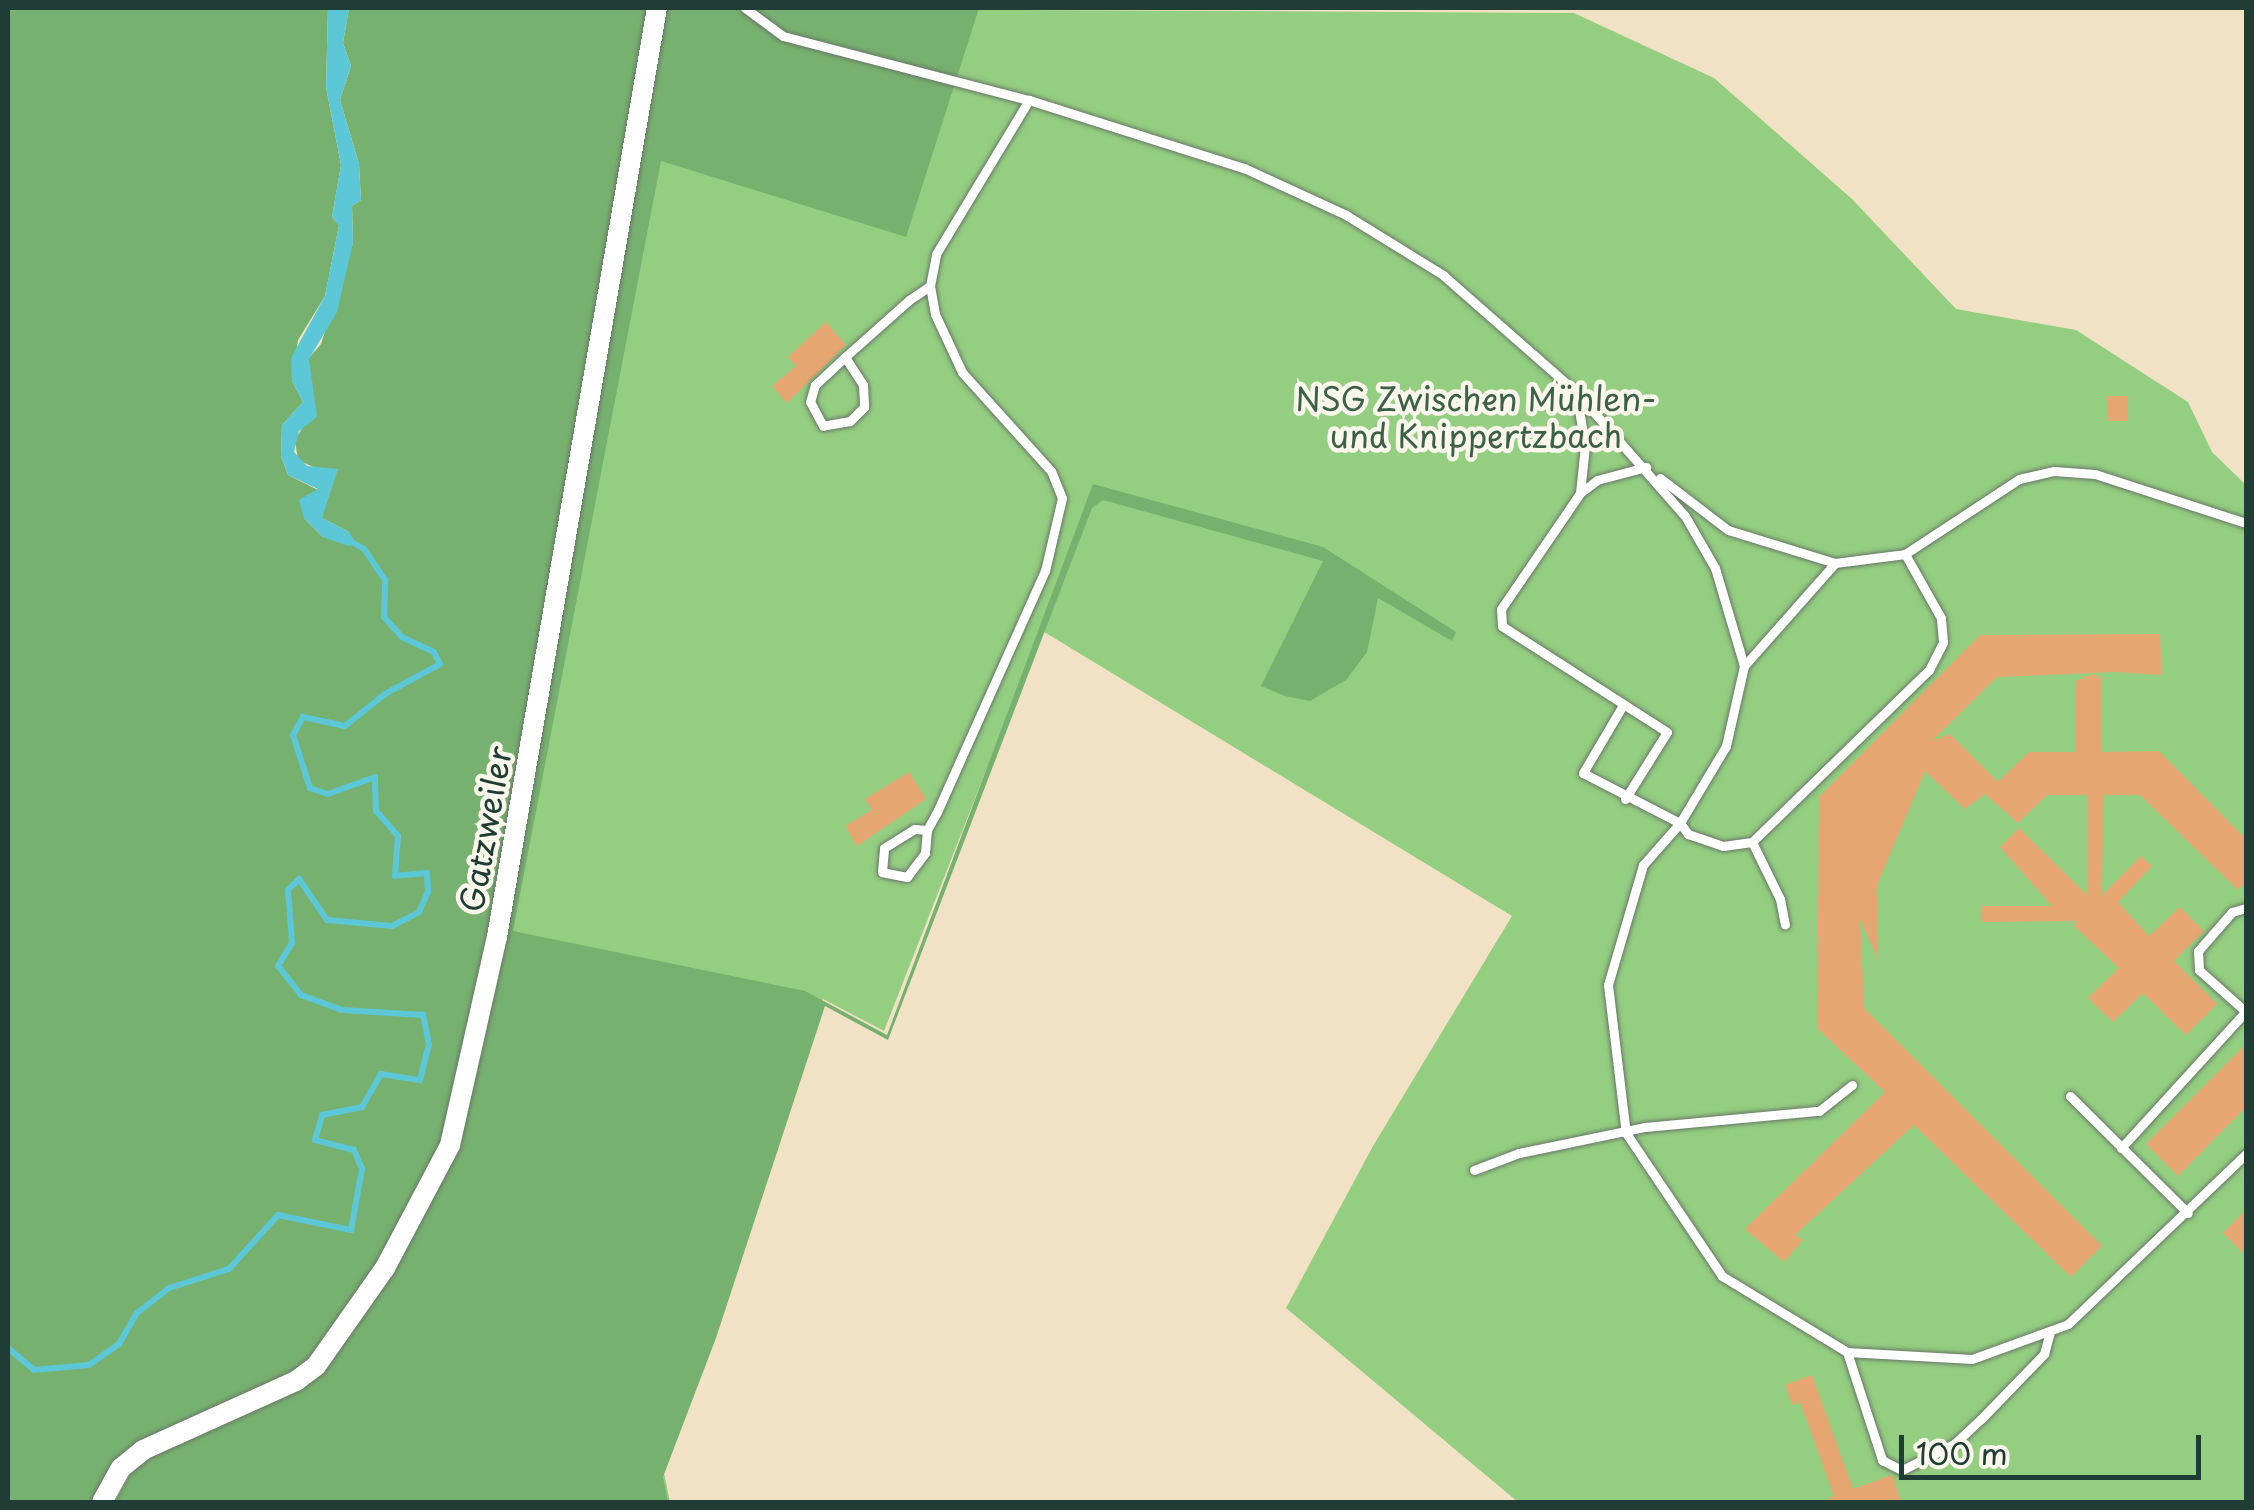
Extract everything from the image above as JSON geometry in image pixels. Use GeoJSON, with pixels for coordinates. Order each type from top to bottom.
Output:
{"type":"FeatureCollection","features":[{"type":"Feature","properties":{"kind":"street","name":"Gatzweiler"},"geometry":{"type":"LineString","coordinates":[[102,1502],[121,1468],[143,1450],[296,1381],[316,1366],[385,1268],[450,1146],[494,954],[656,8]]}},
{"type":"Feature","properties":{"kind":"lane"},"geometry":{"type":"LineString","coordinates":[[746,8],[783,36],[953,84],[1030,100],[1244,168],[1346,215],[1443,275],[1576,392],[1646,468],[1714,568],[1744,666]]}},
{"type":"Feature","properties":{"kind":"lane"},"geometry":{"type":"LineString","coordinates":[[927,830],[890,841],[880,854],[882,872],[907,877],[925,853],[927,830],[1045,571],[1062,498],[1051,471],[962,372],[935,314],[930,286],[936,254],[1030,100]]}},
{"type":"Feature","properties":{"kind":"lane"},"geometry":{"type":"LineString","coordinates":[[845,356],[863,385],[864,407],[850,421],[822,426],[812,413],[812,394],[845,356],[930,286]]}},
{"type":"Feature","properties":{"kind":"lane"},"geometry":{"type":"LineString","coordinates":[[1576,392],[1585,446],[1580,493]]}},
{"type":"Feature","properties":{"kind":"lane"},"geometry":{"type":"LineString","coordinates":[[1626,799],[1666,732],[1502,626],[1501,609],[1580,493],[1598,480],[1646,468]]}},
{"type":"Feature","properties":{"kind":"lane"},"geometry":{"type":"LineString","coordinates":[[1646,468],[1728,530],[1835,563],[1905,554],[2019,480],[2054,471],[2096,474],[2246,523]]}},
{"type":"Feature","properties":{"kind":"lane"},"geometry":{"type":"LineString","coordinates":[[1623,705],[1582,773],[1680,824],[1688,834],[1722,846],[1752,842],[1936,656],[1944,642],[1942,618],[1905,554]]}},
{"type":"Feature","properties":{"kind":"lane"},"geometry":{"type":"LineString","coordinates":[[1835,563],[1744,666],[1726,746],[1680,824],[1644,865],[1608,985],[1626,1133],[1722,1276],[1847,1352],[1972,1360],[2068,1324],[2246,1154]]}},
{"type":"Feature","properties":{"kind":"lane"},"geometry":{"type":"LineString","coordinates":[[1752,842],[1780,899],[1785,924]]}},
{"type":"Feature","properties":{"kind":"lane"},"geometry":{"type":"LineString","coordinates":[[2121,1148],[2246,1011],[2199,970],[2198,950],[2232,912],[2246,908]]}},
{"type":"Feature","properties":{"kind":"lane"},"geometry":{"type":"LineString","coordinates":[[1474,1170],[1519,1153],[1626,1133],[1819,1111],[1852,1085]]}},
{"type":"Feature","properties":{"kind":"lane"},"geometry":{"type":"LineString","coordinates":[[2070,1096],[2188,1212]]}},
{"type":"Feature","properties":{"kind":"lane"},"geometry":{"type":"LineString","coordinates":[[1847,1352],[1882,1460],[1902,1470],[1954,1444],[1982,1419],[2044,1354],[2050,1332]]}},
{"type":"Feature","properties":{"kind":"green space"},"geometry":{"type":"Polygon","coordinates":[[[8,8],[328,8],[326,87],[341,165],[332,217],[339,225],[325,296],[298,340],[292,381],[303,402],[282,425],[281,456],[288,475],[318,490],[306,496],[304,518],[323,537],[349,532],[322,518],[322,471],[298,460],[295,440],[306,422],[309,358],[321,344],[353,243],[352,206],[361,200],[359,164],[340,100],[351,66],[343,43],[349,8],[654,8],[483,956],[443,1139],[402,1225],[331,1342],[291,1378],[167,1430],[93,1502],[8,1502],[8,8]]]}},
{"type":"Feature","properties":{"kind":"green space"},"geometry":{"type":"Polygon","coordinates":[[[658,8],[979,8],[906,237],[661,161],[513,931],[805,991],[887,1035],[1093,484],[1323,547],[1456,632],[1452,641],[1378,598],[1367,652],[1346,680],[1310,701],[1285,696],[1261,686],[1323,561],[1103,500],[1092,508],[888,1040],[825,1006],[716,1338],[663,1477],[668,1502],[115,1502],[143,1450],[316,1366],[450,1145],[658,8]]]}},
{"type":"Feature","properties":{"kind":"green space","name":"NSG Zwischen Mühlen- und Knippertzbach"},"geometry":{"type":"Polygon","coordinates":[[[672,8],[1574,13],[1714,78],[1852,199],[1956,309],[2076,330],[2188,402],[2212,452],[2246,485],[2246,1502],[1518,1502],[1286,1308],[1373,1146],[1512,916],[1041,630],[884,1031],[823,999],[664,1473],[670,1502],[117,1502],[452,1171],[672,8]]]}},
{"type":"Feature","properties":{"kind":"water"},"geometry":{"type":"Polygon","coordinates":[[[328,8],[349,8],[343,43],[351,66],[340,100],[359,164],[361,200],[352,206],[353,243],[337,312],[309,359],[317,417],[299,431],[294,452],[307,466],[338,469],[322,518],[349,532],[357,544],[348,546],[323,537],[304,518],[299,500],[318,489],[288,475],[281,456],[282,425],[303,402],[292,381],[291,358],[325,296],[339,225],[332,217],[341,165],[326,87],[328,8]]]}},
{"type":"Feature","properties":{"kind":"building"},"geometry":{"type":"Polygon","coordinates":[[[826,322],[846,345],[787,403],[772,386],[796,366],[788,357],[826,322]]]}},
{"type":"Feature","properties":{"kind":"building"},"geometry":{"type":"Polygon","coordinates":[[[2107,396],[2128,396],[2128,421],[2107,421],[2107,396]]]}},
{"type":"Feature","properties":{"kind":"building"},"geometry":{"type":"Polygon","coordinates":[[[2160,634],[2162,675],[2116,672],[1997,677],[1932,741],[1950,734],[1998,782],[2029,752],[2076,752],[2076,681],[2093,674],[2102,678],[2102,752],[2159,751],[2246,839],[2246,882],[2238,890],[2140,795],[2103,795],[2102,895],[2141,856],[2152,866],[2118,902],[2149,936],[2180,907],[2204,931],[2174,961],[2217,1004],[2186,1035],[2143,993],[2113,1022],[2088,998],[2119,968],[2073,925],[2077,921],[1982,922],[1982,906],[2052,906],[2000,847],[2019,828],[2087,895],[2087,795],[2047,795],[2018,823],[1985,794],[1965,809],[1925,771],[1878,883],[1877,957],[1860,919],[1864,1008],[2102,1246],[2071,1277],[1914,1125],[1795,1235],[1803,1240],[1784,1262],[1745,1229],[1885,1092],[1817,1028],[1819,797],[1980,635],[2160,634]]]}},
{"type":"Feature","properties":{"kind":"building"},"geometry":{"type":"Polygon","coordinates":[[[909,772],[926,799],[857,846],[845,826],[872,810],[865,799],[909,772]]]}},
{"type":"Feature","properties":{"kind":"building"},"geometry":{"type":"Polygon","coordinates":[[[2246,1044],[2246,1107],[2178,1176],[2146,1144],[2246,1044]]]}},
{"type":"Feature","properties":{"kind":"building"},"geometry":{"type":"Polygon","coordinates":[[[2246,1210],[2246,1256],[2223,1233],[2246,1210]]]}},
{"type":"Feature","properties":{"kind":"building"},"geometry":{"type":"Polygon","coordinates":[[[1812,1375],[1853,1489],[1892,1475],[1901,1502],[1822,1502],[1834,1496],[1800,1402],[1792,1405],[1785,1385],[1812,1375]]]}},
{"type":"Feature","properties":{"kind":"waterway"},"geometry":{"type":"LineString","coordinates":[[8,1348],[34,1370],[89,1365],[119,1344],[137,1313],[169,1288],[229,1269],[278,1215],[351,1230],[362,1169],[354,1150],[315,1140],[322,1115],[362,1107],[381,1074],[420,1080],[429,1045],[423,1015],[342,1010],[301,995],[278,966],[292,943],[288,890],[299,879],[327,920],[392,926],[419,912],[428,892],[427,873],[395,876],[398,836],[376,811],[375,777],[328,794],[310,788],[293,735],[303,717],[345,726],[385,694],[440,664],[434,652],[402,637],[384,617],[385,580],[364,549],[350,541]]}}]}
